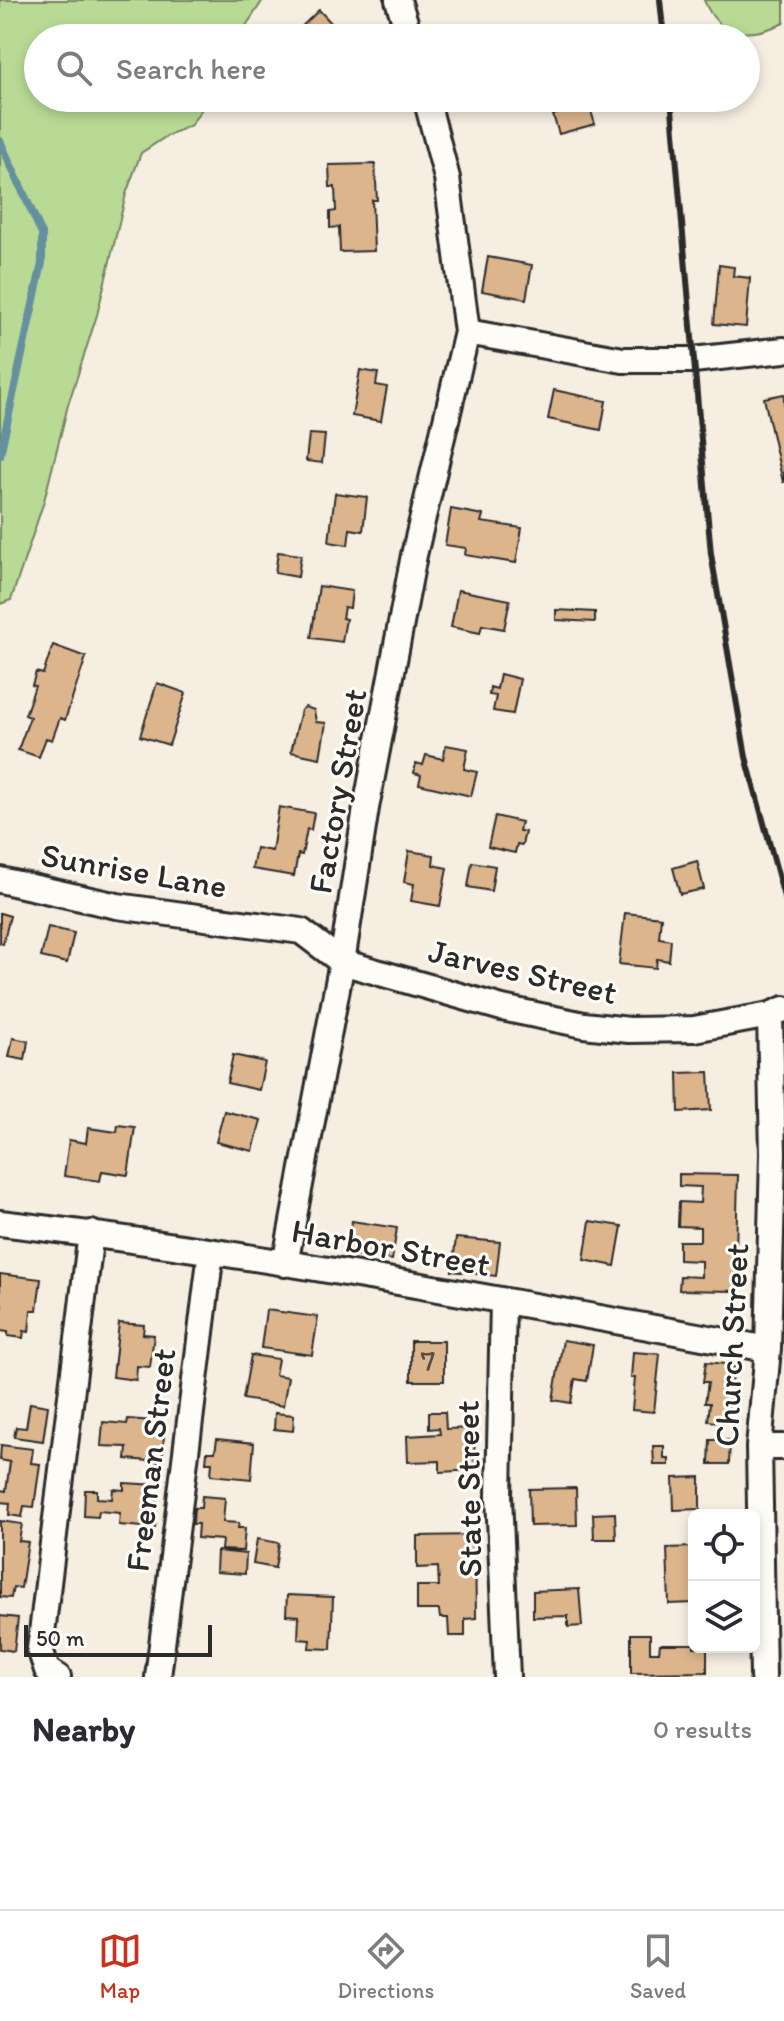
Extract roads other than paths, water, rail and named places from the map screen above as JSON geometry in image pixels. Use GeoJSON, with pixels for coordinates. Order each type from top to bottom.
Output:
{"type":"FeatureCollection","features":[{"type":"Feature","properties":{"kind":"street"},"geometry":{"type":"LineString","coordinates":[[398,0],[406,24]]}},
{"type":"Feature","properties":{"kind":"street"},"geometry":{"type":"LineString","coordinates":[[430,112],[447,178],[467,332],[623,360],[693,360],[784,350]]}},
{"type":"Feature","properties":{"kind":"street","name":"Factory Street"},"geometry":{"type":"LineString","coordinates":[[285,1264],[414,555],[467,332]]}},
{"type":"Feature","properties":{"kind":"street","name":"Sunrise Lane"},"geometry":{"type":"LineString","coordinates":[[0,880],[117,906],[301,931],[342,962]]}},
{"type":"Feature","properties":{"kind":"street","name":"Jarves Street"},"geometry":{"type":"LineString","coordinates":[[342,962],[502,1008],[584,1025],[694,1029],[777,1012]]}},
{"type":"Feature","properties":{"kind":"street","name":"Church Street"},"geometry":{"type":"LineString","coordinates":[[763,1677],[759,1447],[768,1349],[777,1012]]}},
{"type":"Feature","properties":{"kind":"street","name":"Harbor Street"},"geometry":{"type":"LineString","coordinates":[[0,1223],[91,1233],[285,1264],[768,1349]]}},
{"type":"Feature","properties":{"kind":"street"},"geometry":{"type":"LineString","coordinates":[[58,1677],[43,1664],[40,1640],[91,1233]]}},
{"type":"Feature","properties":{"kind":"street","name":"Freeman Street"},"geometry":{"type":"LineString","coordinates":[[158,1677],[211,1252]]}},
{"type":"Feature","properties":{"kind":"street","name":"State Street"},"geometry":{"type":"LineString","coordinates":[[503,1301],[499,1496],[507,1677]]}},
{"type":"Feature","properties":{"kind":"street"},"geometry":{"type":"LineString","coordinates":[[759,1447],[784,1447]]}},
{"type":"Feature","properties":{"kind":"waterway"},"geometry":{"type":"LineString","coordinates":[[0,141],[42,234],[42,263],[0,455]]}},
{"type":"Feature","properties":{"kind":"railway"},"geometry":{"type":"LineString","coordinates":[[660,0],[663,24]]}},
{"type":"Feature","properties":{"kind":"railway"},"geometry":{"type":"LineString","coordinates":[[672,112],[711,554],[746,757],[784,897]]}}]}
